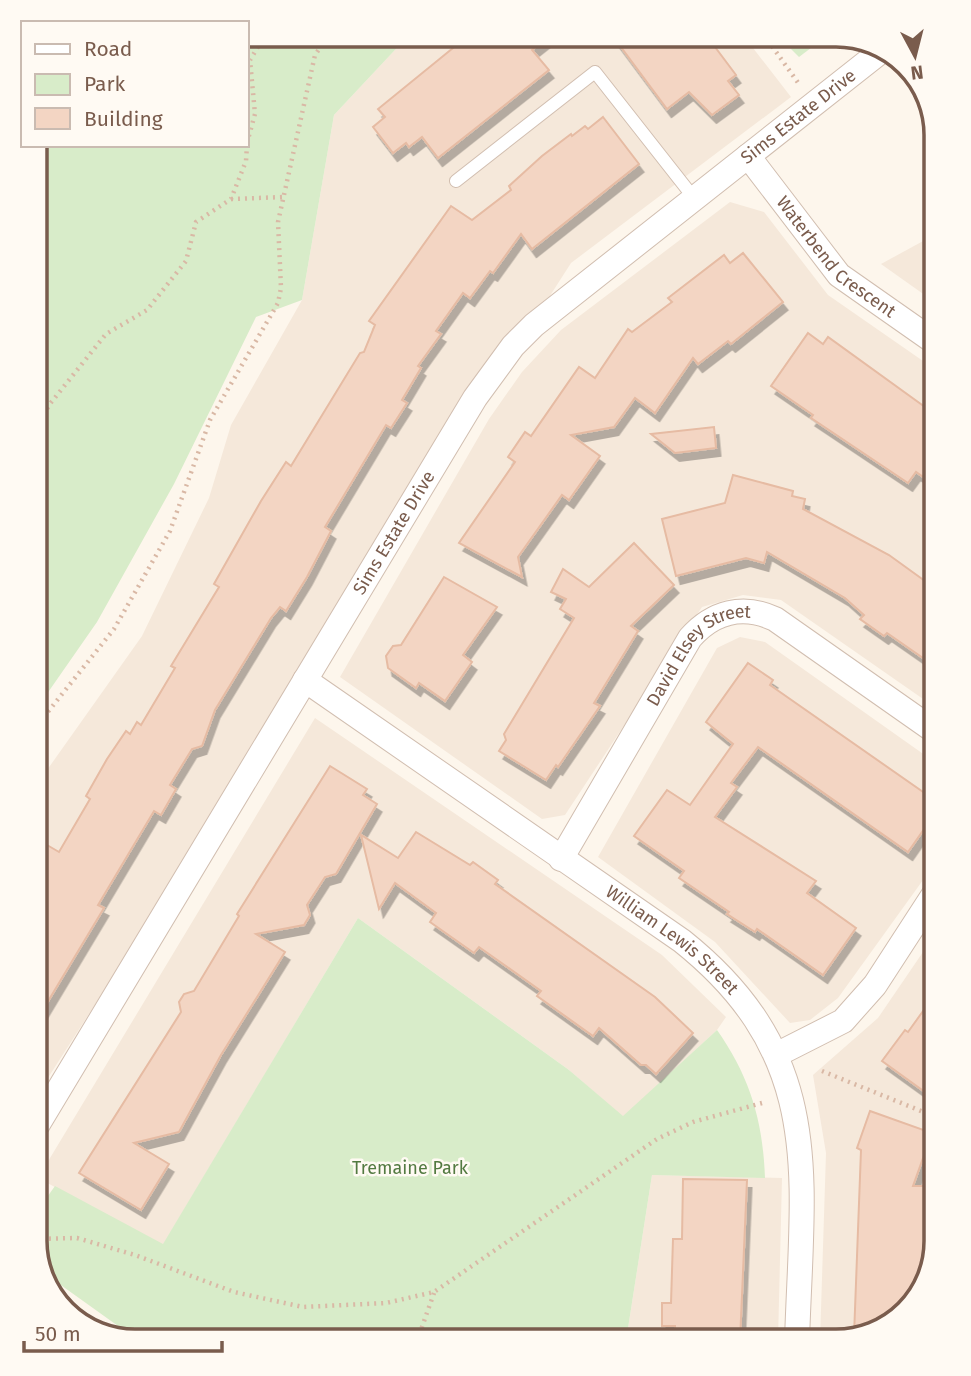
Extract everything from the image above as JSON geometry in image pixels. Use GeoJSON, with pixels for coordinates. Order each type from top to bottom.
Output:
{"type":"FeatureCollection","features":[{"type":"Feature","properties":{"kind":"street","name":"Sims Estate Drive"},"geometry":{"type":"LineString","coordinates":[[47,1109],[475,398],[513,346],[559,304],[874,56]]}},
{"type":"Feature","properties":{"kind":"street","name":"Waterbend Crescent"},"geometry":{"type":"LineString","coordinates":[[748,156],[839,275],[924,335]]}},
{"type":"Feature","properties":{"kind":"street","name":"David Elsey Street"},"geometry":{"type":"LineString","coordinates":[[561,859],[690,638],[706,622],[727,612],[752,611],[775,619],[924,724]]}},
{"type":"Feature","properties":{"kind":"street","name":"William Lewis Street"},"geometry":{"type":"LineString","coordinates":[[305,680],[708,961],[743,1000],[776,1055],[791,1096],[803,1166],[797,1329]]}},
{"type":"Feature","properties":{"kind":"street"},"geometry":{"type":"LineString","coordinates":[[776,1055],[843,1021],[875,985],[924,909]]}},
{"type":"Feature","properties":{"kind":"lane"},"geometry":{"type":"LineString","coordinates":[[456,181],[595,72],[694,198]]}},
{"type":"Feature","properties":{"kind":"path"},"geometry":{"type":"LineString","coordinates":[[248,140],[254,114],[250,60],[258,47]]}},
{"type":"Feature","properties":{"kind":"path"},"geometry":{"type":"LineString","coordinates":[[47,713],[114,629],[170,531],[211,420],[278,303],[281,288],[278,222],[315,55],[321,47]]}},
{"type":"Feature","properties":{"kind":"path"},"geometry":{"type":"LineString","coordinates":[[773,47],[814,104]]}},
{"type":"Feature","properties":{"kind":"path"},"geometry":{"type":"LineString","coordinates":[[231,199],[246,161],[247,147]]}},
{"type":"Feature","properties":{"kind":"path"},"geometry":{"type":"LineString","coordinates":[[47,409],[106,334],[147,310],[186,261],[196,222],[231,199],[284,197]]}},
{"type":"Feature","properties":{"kind":"path"},"geometry":{"type":"LineString","coordinates":[[822,1071],[924,1112]]}},
{"type":"Feature","properties":{"kind":"path"},"geometry":{"type":"LineString","coordinates":[[47,1239],[77,1238],[135,1255],[234,1292],[303,1307],[386,1303],[434,1292],[657,1139],[693,1122],[762,1103]]}},
{"type":"Feature","properties":{"kind":"path"},"geometry":{"type":"LineString","coordinates":[[421,1329],[434,1292]]}},
{"type":"Feature","properties":{"kind":"shaded area"},"geometry":{"type":"Polygon","coordinates":[[[398,47],[752,47],[791,97],[571,263],[47,1079],[47,770],[142,636],[209,498],[231,425],[302,300],[334,115],[398,47]]]}},
{"type":"Feature","properties":{"kind":"shaded area"},"geometry":{"type":"Polygon","coordinates":[[[730,202],[764,212],[828,295],[924,362],[924,700],[781,600],[743,595],[702,607],[565,815],[542,819],[340,677],[489,419],[522,372],[561,330],[730,202]]]}},
{"type":"Feature","properties":{"kind":"shaded area"},"geometry":{"type":"Polygon","coordinates":[[[924,241],[924,294],[881,264],[924,241]]]}},
{"type":"Feature","properties":{"kind":"shaded area"},"geometry":{"type":"Polygon","coordinates":[[[740,637],[765,642],[924,755],[924,879],[838,998],[810,1020],[790,1023],[715,942],[598,857],[717,648],[740,637]]]}},
{"type":"Feature","properties":{"kind":"shaded area"},"geometry":{"type":"Polygon","coordinates":[[[315,718],[662,955],[726,1017],[717,1030],[623,1117],[569,1070],[358,918],[163,1245],[47,1183],[47,1163],[315,718]]]}},
{"type":"Feature","properties":{"kind":"shaded area"},"geometry":{"type":"Polygon","coordinates":[[[924,951],[924,1241],[921,1264],[906,1294],[880,1317],[859,1326],[820,1329],[826,1153],[813,1075],[878,1018],[924,951]]]}},
{"type":"Feature","properties":{"kind":"shaded area"},"geometry":{"type":"Polygon","coordinates":[[[652,1175],[782,1178],[778,1329],[628,1329],[652,1175]]]}},
{"type":"Feature","properties":{"kind":"green space"},"geometry":{"type":"Polygon","coordinates":[[[248,47],[398,47],[334,115],[302,300],[256,317],[174,484],[97,622],[47,694],[47,147],[248,147],[248,47]]]}},
{"type":"Feature","properties":{"kind":"green space"},"geometry":{"type":"Polygon","coordinates":[[[789,47],[812,47],[799,57],[789,47]]]}},
{"type":"Feature","properties":{"kind":"green space","name":"Tremaine Park"},"geometry":{"type":"Polygon","coordinates":[[[358,918],[569,1070],[623,1116],[717,1030],[746,1082],[758,1119],[765,1178],[652,1175],[628,1329],[120,1327],[58,1283],[48,1253],[47,1197],[55,1186],[163,1244],[358,918]]]}},
{"type":"Feature","properties":{"kind":"building"},"geometry":{"type":"Polygon","coordinates":[[[454,47],[536,47],[532,50],[549,70],[438,158],[422,137],[409,147],[406,143],[393,153],[373,127],[385,117],[378,109],[454,47]]]}},
{"type":"Feature","properties":{"kind":"building"},"geometry":{"type":"Polygon","coordinates":[[[621,47],[715,47],[736,75],[728,81],[739,95],[712,115],[689,92],[667,109],[621,47]]]}},
{"type":"Feature","properties":{"kind":"building"},"geometry":{"type":"Polygon","coordinates":[[[603,117],[639,164],[532,249],[521,234],[493,273],[490,271],[470,298],[463,293],[436,331],[441,334],[418,366],[421,368],[402,400],[407,403],[391,428],[386,425],[325,527],[331,531],[307,577],[286,611],[280,607],[271,618],[215,710],[202,746],[192,749],[170,785],[176,789],[161,815],[154,811],[98,905],[104,908],[47,1003],[47,845],[59,852],[90,799],[86,796],[107,759],[126,731],[130,734],[137,722],[141,725],[175,668],[171,666],[219,587],[214,584],[261,501],[286,462],[291,466],[360,353],[364,352],[375,325],[369,321],[451,206],[472,220],[511,190],[509,186],[542,156],[571,134],[572,136],[585,126],[588,129],[603,117]]]}},
{"type":"Feature","properties":{"kind":"building"},"geometry":{"type":"Polygon","coordinates":[[[743,253],[783,302],[731,344],[728,341],[698,364],[693,358],[655,413],[635,398],[614,427],[571,435],[600,456],[569,500],[562,495],[518,557],[522,577],[459,543],[515,462],[508,457],[525,432],[531,436],[579,367],[595,378],[628,329],[632,332],[672,302],[668,298],[724,255],[730,263],[743,253]]]}},
{"type":"Feature","properties":{"kind":"building"},"geometry":{"type":"Polygon","coordinates":[[[808,333],[823,344],[828,337],[924,406],[924,478],[916,472],[908,483],[811,418],[813,415],[771,386],[808,333]]]}},
{"type":"Feature","properties":{"kind":"building"},"geometry":{"type":"Polygon","coordinates":[[[714,427],[716,448],[675,453],[651,434],[714,427]]]}},
{"type":"Feature","properties":{"kind":"building"},"geometry":{"type":"Polygon","coordinates":[[[733,475],[793,491],[792,496],[805,499],[803,509],[889,555],[924,580],[924,659],[887,633],[884,636],[860,619],[864,615],[845,598],[767,552],[764,563],[746,558],[676,576],[662,519],[725,503],[733,475]]]}},
{"type":"Feature","properties":{"kind":"building"},"geometry":{"type":"Polygon","coordinates":[[[634,543],[674,585],[631,626],[638,631],[594,703],[600,706],[546,780],[499,751],[506,740],[504,734],[574,618],[560,609],[566,599],[551,592],[563,569],[589,587],[634,543]]]}},
{"type":"Feature","properties":{"kind":"building"},"geometry":{"type":"Polygon","coordinates":[[[444,577],[497,607],[463,655],[472,662],[445,701],[419,683],[416,688],[388,668],[386,656],[393,646],[401,645],[444,577]]]}},
{"type":"Feature","properties":{"kind":"building"},"geometry":{"type":"Polygon","coordinates":[[[748,663],[773,680],[770,685],[924,793],[924,829],[908,852],[758,747],[731,783],[737,787],[715,817],[816,881],[807,893],[856,928],[823,975],[757,929],[755,932],[727,914],[729,912],[679,878],[684,871],[634,836],[667,790],[690,805],[733,744],[706,722],[748,663]]]}},
{"type":"Feature","properties":{"kind":"building"},"geometry":{"type":"Polygon","coordinates":[[[330,766],[367,789],[363,795],[377,804],[336,874],[325,877],[307,905],[310,915],[304,925],[256,934],[285,952],[221,1055],[179,1132],[134,1143],[169,1164],[141,1210],[79,1173],[181,1012],[179,1002],[184,994],[194,991],[239,916],[237,914],[330,766]]]}},
{"type":"Feature","properties":{"kind":"building"},"geometry":{"type":"Polygon","coordinates":[[[416,832],[470,865],[473,862],[498,880],[495,884],[655,997],[693,1033],[656,1074],[646,1065],[641,1065],[599,1028],[593,1036],[537,996],[541,991],[479,947],[474,953],[430,922],[436,913],[395,883],[379,909],[361,835],[398,858],[416,832]]]}},
{"type":"Feature","properties":{"kind":"building"},"geometry":{"type":"Polygon","coordinates":[[[924,1010],[924,1091],[882,1061],[905,1030],[908,1032],[924,1010]]]}},
{"type":"Feature","properties":{"kind":"building"},"geometry":{"type":"Polygon","coordinates":[[[870,1111],[924,1130],[924,1155],[913,1186],[924,1186],[924,1241],[921,1264],[912,1285],[898,1303],[880,1317],[854,1327],[861,1150],[857,1148],[870,1111]]]}},
{"type":"Feature","properties":{"kind":"building"},"geometry":{"type":"Polygon","coordinates":[[[683,1179],[747,1180],[741,1329],[675,1329],[675,1326],[662,1326],[662,1303],[671,1303],[673,1239],[682,1239],[683,1179]]]}}]}
